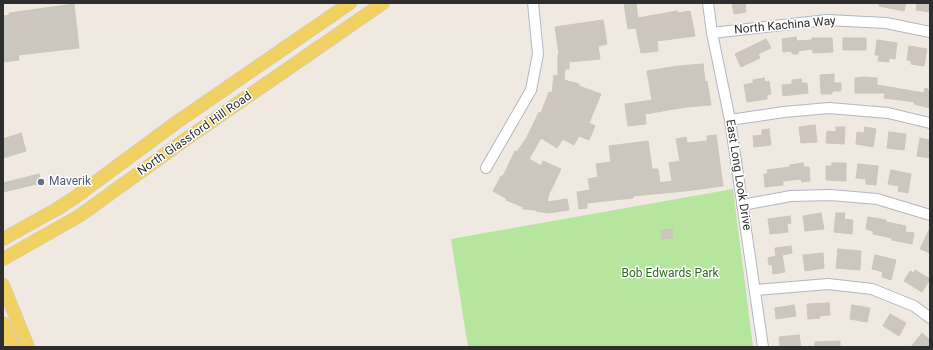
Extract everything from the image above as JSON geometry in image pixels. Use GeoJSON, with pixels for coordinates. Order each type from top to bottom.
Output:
{"type":"FeatureCollection","features":[{"type":"Feature","properties":{"kind":"main road","name":"North Glassford Hill Road"},"geometry":{"type":"LineString","coordinates":[[3,239],[74,198],[177,122],[350,3]]}},
{"type":"Feature","properties":{"kind":"main road","name":"North Glassford Hill Road"},"geometry":{"type":"LineString","coordinates":[[3,259],[79,216],[189,137],[383,3]]}},
{"type":"Feature","properties":{"kind":"main road"},"geometry":{"type":"LineString","coordinates":[[3,285],[28,347]]}},
{"type":"Feature","properties":{"kind":"main road"},"geometry":{"type":"LineString","coordinates":[[3,323],[13,347]]}},
{"type":"Feature","properties":{"kind":"street"},"geometry":{"type":"LineString","coordinates":[[486,168],[531,90],[538,54],[533,3]]}},
{"type":"Feature","properties":{"kind":"street","name":"East Long Look Drive"},"geometry":{"type":"LineString","coordinates":[[708,3],[712,33],[730,120],[756,290],[763,347]]}},
{"type":"Feature","properties":{"kind":"street","name":"North Kachina Way"},"geometry":{"type":"LineString","coordinates":[[712,33],[827,20],[886,23],[930,32]]}},
{"type":"Feature","properties":{"kind":"street"},"geometry":{"type":"LineString","coordinates":[[730,120],[784,112],[829,108],[888,112],[930,123]]}},
{"type":"Feature","properties":{"kind":"street"},"geometry":{"type":"LineString","coordinates":[[742,205],[791,196],[831,195],[877,199],[930,215]]}},
{"type":"Feature","properties":{"kind":"street"},"geometry":{"type":"LineString","coordinates":[[756,290],[828,284],[872,289],[914,306],[930,318]]}},
{"type":"Feature","properties":{"kind":"green space","name":"Bob Edwards Park"},"geometry":{"type":"Polygon","coordinates":[[[733,189],[753,347],[468,347],[451,239],[733,189]]]}},
{"type":"Feature","properties":{"kind":"building"},"geometry":{"type":"Polygon","coordinates":[[[624,3],[636,3],[638,18],[677,11],[678,13],[690,11],[695,36],[657,41],[658,51],[641,53],[636,28],[628,29],[624,3]]]}},
{"type":"Feature","properties":{"kind":"building"},"geometry":{"type":"Polygon","coordinates":[[[732,3],[745,3],[746,12],[734,14],[732,3]]]}},
{"type":"Feature","properties":{"kind":"building"},"geometry":{"type":"Polygon","coordinates":[[[879,3],[906,3],[904,11],[879,6],[879,3]]]}},
{"type":"Feature","properties":{"kind":"building"},"geometry":{"type":"Polygon","coordinates":[[[917,3],[930,3],[930,12],[916,10],[917,3]]]}},
{"type":"Feature","properties":{"kind":"building"},"geometry":{"type":"Polygon","coordinates":[[[74,4],[79,48],[18,55],[19,60],[3,62],[3,16],[9,15],[9,13],[74,4]]]}},
{"type":"Feature","properties":{"kind":"building"},"geometry":{"type":"Polygon","coordinates":[[[603,20],[607,44],[598,46],[600,59],[569,62],[569,69],[565,69],[564,80],[579,84],[579,86],[601,94],[589,123],[595,126],[589,140],[579,136],[574,145],[563,139],[557,148],[541,138],[529,159],[541,166],[543,161],[561,169],[549,194],[547,202],[567,199],[569,210],[548,213],[523,209],[523,207],[506,200],[507,199],[493,191],[501,176],[503,176],[515,151],[517,152],[527,137],[539,112],[541,113],[549,92],[552,93],[554,75],[558,76],[559,54],[555,27],[603,20]]]}},
{"type":"Feature","properties":{"kind":"building"},"geometry":{"type":"Polygon","coordinates":[[[796,37],[797,41],[812,40],[812,38],[832,38],[833,52],[813,53],[812,49],[798,51],[798,54],[792,54],[792,51],[783,52],[782,39],[796,37]]]}},
{"type":"Feature","properties":{"kind":"building"},"geometry":{"type":"Polygon","coordinates":[[[843,38],[866,38],[866,50],[843,50],[843,38]]]}},
{"type":"Feature","properties":{"kind":"building"},"geometry":{"type":"Polygon","coordinates":[[[766,39],[771,48],[758,54],[760,58],[741,67],[735,54],[766,39]]]}},
{"type":"Feature","properties":{"kind":"building"},"geometry":{"type":"Polygon","coordinates":[[[877,40],[897,43],[895,59],[889,58],[889,62],[878,61],[879,55],[875,55],[877,40]]]}},
{"type":"Feature","properties":{"kind":"building"},"geometry":{"type":"Polygon","coordinates":[[[909,46],[927,49],[924,66],[911,64],[911,61],[907,60],[909,46]]]}},
{"type":"Feature","properties":{"kind":"building"},"geometry":{"type":"Polygon","coordinates":[[[703,64],[705,82],[707,81],[711,105],[686,107],[645,114],[646,124],[628,126],[625,104],[652,100],[647,71],[703,64]]]}},
{"type":"Feature","properties":{"kind":"building"},"geometry":{"type":"Polygon","coordinates":[[[834,74],[834,83],[841,83],[841,91],[832,91],[832,94],[821,94],[820,75],[834,74]]]}},
{"type":"Feature","properties":{"kind":"building"},"geometry":{"type":"Polygon","coordinates":[[[764,78],[765,82],[769,81],[771,94],[767,95],[767,99],[747,102],[744,85],[753,83],[753,80],[764,78]]]}},
{"type":"Feature","properties":{"kind":"building"},"geometry":{"type":"Polygon","coordinates":[[[855,78],[877,78],[877,85],[924,93],[925,88],[930,90],[930,108],[914,104],[915,102],[884,98],[885,93],[855,93],[855,78]]]}},
{"type":"Feature","properties":{"kind":"building"},"geometry":{"type":"Polygon","coordinates":[[[801,79],[802,83],[807,83],[808,93],[783,96],[782,85],[792,84],[792,80],[801,79]]]}},
{"type":"Feature","properties":{"kind":"building"},"geometry":{"type":"Polygon","coordinates":[[[815,125],[817,142],[801,143],[799,127],[815,125]]]}},
{"type":"Feature","properties":{"kind":"building"},"geometry":{"type":"Polygon","coordinates":[[[836,127],[845,127],[844,144],[826,143],[827,131],[836,132],[836,127]]]}},
{"type":"Feature","properties":{"kind":"building"},"geometry":{"type":"Polygon","coordinates":[[[865,127],[876,129],[873,147],[856,144],[857,132],[864,133],[865,127]]]}},
{"type":"Feature","properties":{"kind":"building"},"geometry":{"type":"Polygon","coordinates":[[[769,129],[771,145],[754,147],[753,136],[762,135],[762,130],[769,129]]]}},
{"type":"Feature","properties":{"kind":"building"},"geometry":{"type":"Polygon","coordinates":[[[889,132],[906,134],[904,150],[887,148],[889,132]]]}},
{"type":"Feature","properties":{"kind":"building"},"geometry":{"type":"Polygon","coordinates":[[[21,133],[26,151],[3,158],[3,139],[21,133]]]}},
{"type":"Feature","properties":{"kind":"building"},"geometry":{"type":"Polygon","coordinates":[[[716,135],[723,186],[633,196],[633,198],[587,203],[587,208],[579,209],[577,192],[590,190],[588,179],[598,177],[596,164],[611,162],[609,146],[648,141],[652,169],[658,169],[660,183],[672,181],[669,163],[680,161],[676,139],[686,137],[687,143],[707,141],[707,136],[716,135]]]}},
{"type":"Feature","properties":{"kind":"building"},"geometry":{"type":"Polygon","coordinates":[[[920,138],[929,140],[930,158],[917,156],[920,138]]]}},
{"type":"Feature","properties":{"kind":"building"},"geometry":{"type":"Polygon","coordinates":[[[803,163],[804,167],[809,167],[810,181],[802,182],[801,179],[783,181],[783,185],[765,187],[764,174],[768,174],[767,170],[790,167],[790,165],[803,163]]]}},
{"type":"Feature","properties":{"kind":"building"},"geometry":{"type":"Polygon","coordinates":[[[832,163],[846,163],[846,181],[826,180],[826,166],[832,166],[832,163]]]}},
{"type":"Feature","properties":{"kind":"building"},"geometry":{"type":"Polygon","coordinates":[[[858,164],[878,166],[876,185],[866,184],[866,179],[856,178],[858,164]]]}},
{"type":"Feature","properties":{"kind":"building"},"geometry":{"type":"Polygon","coordinates":[[[891,170],[911,174],[908,193],[898,191],[899,186],[888,184],[891,170]]]}},
{"type":"Feature","properties":{"kind":"building"},"geometry":{"type":"Polygon","coordinates":[[[39,174],[41,183],[3,192],[3,183],[39,174]]]}},
{"type":"Feature","properties":{"kind":"building"},"geometry":{"type":"Polygon","coordinates":[[[821,213],[824,229],[805,231],[803,216],[821,213]]]}},
{"type":"Feature","properties":{"kind":"building"},"geometry":{"type":"Polygon","coordinates":[[[836,213],[845,213],[844,219],[853,220],[852,234],[834,232],[836,213]]]}},
{"type":"Feature","properties":{"kind":"building"},"geometry":{"type":"Polygon","coordinates":[[[790,216],[791,223],[787,224],[788,232],[770,234],[768,219],[790,216]]]}},
{"type":"Feature","properties":{"kind":"building"},"geometry":{"type":"Polygon","coordinates":[[[868,217],[886,220],[886,222],[906,226],[905,232],[914,233],[912,244],[873,234],[873,231],[866,229],[868,217]]]}},
{"type":"Feature","properties":{"kind":"building"},"geometry":{"type":"Polygon","coordinates":[[[930,228],[930,253],[920,249],[930,228]]]}},
{"type":"Feature","properties":{"kind":"building"},"geometry":{"type":"Polygon","coordinates":[[[672,229],[673,238],[662,239],[661,230],[672,229]]]}},
{"type":"Feature","properties":{"kind":"building"},"geometry":{"type":"Polygon","coordinates":[[[791,246],[792,253],[782,255],[785,272],[773,274],[772,264],[769,265],[768,258],[776,256],[775,248],[791,246]]]}},
{"type":"Feature","properties":{"kind":"building"},"geometry":{"type":"Polygon","coordinates":[[[838,249],[861,251],[860,270],[836,268],[838,249]]]}},
{"type":"Feature","properties":{"kind":"building"},"geometry":{"type":"Polygon","coordinates":[[[823,253],[824,268],[805,271],[803,255],[823,253]]]}},
{"type":"Feature","properties":{"kind":"building"},"geometry":{"type":"Polygon","coordinates":[[[875,255],[896,260],[891,280],[882,277],[883,272],[872,269],[875,255]]]}},
{"type":"Feature","properties":{"kind":"building"},"geometry":{"type":"Polygon","coordinates":[[[915,270],[930,279],[922,292],[904,281],[910,271],[914,273],[915,270]]]}},
{"type":"Feature","properties":{"kind":"building"},"geometry":{"type":"Polygon","coordinates":[[[829,303],[830,315],[808,319],[807,304],[829,303]]]}},
{"type":"Feature","properties":{"kind":"building"},"geometry":{"type":"Polygon","coordinates":[[[794,305],[796,316],[776,319],[775,308],[794,305]]]}},
{"type":"Feature","properties":{"kind":"building"},"geometry":{"type":"Polygon","coordinates":[[[852,305],[870,308],[867,322],[850,319],[852,305]]]}},
{"type":"Feature","properties":{"kind":"building"},"geometry":{"type":"Polygon","coordinates":[[[890,314],[906,323],[899,336],[883,326],[890,314]]]}},
{"type":"Feature","properties":{"kind":"building"},"geometry":{"type":"Polygon","coordinates":[[[922,333],[930,340],[930,347],[911,347],[922,333]]]}},
{"type":"Feature","properties":{"kind":"building"},"geometry":{"type":"Polygon","coordinates":[[[799,335],[801,347],[780,347],[779,337],[799,335]]]}},
{"type":"Feature","properties":{"kind":"building"},"geometry":{"type":"Polygon","coordinates":[[[840,341],[840,347],[815,347],[815,342],[840,341]]]}},
{"type":"Feature","properties":{"kind":"place","name":"Maverik"},"geometry":{"type":"Point","coordinates":[41,182]}}]}
